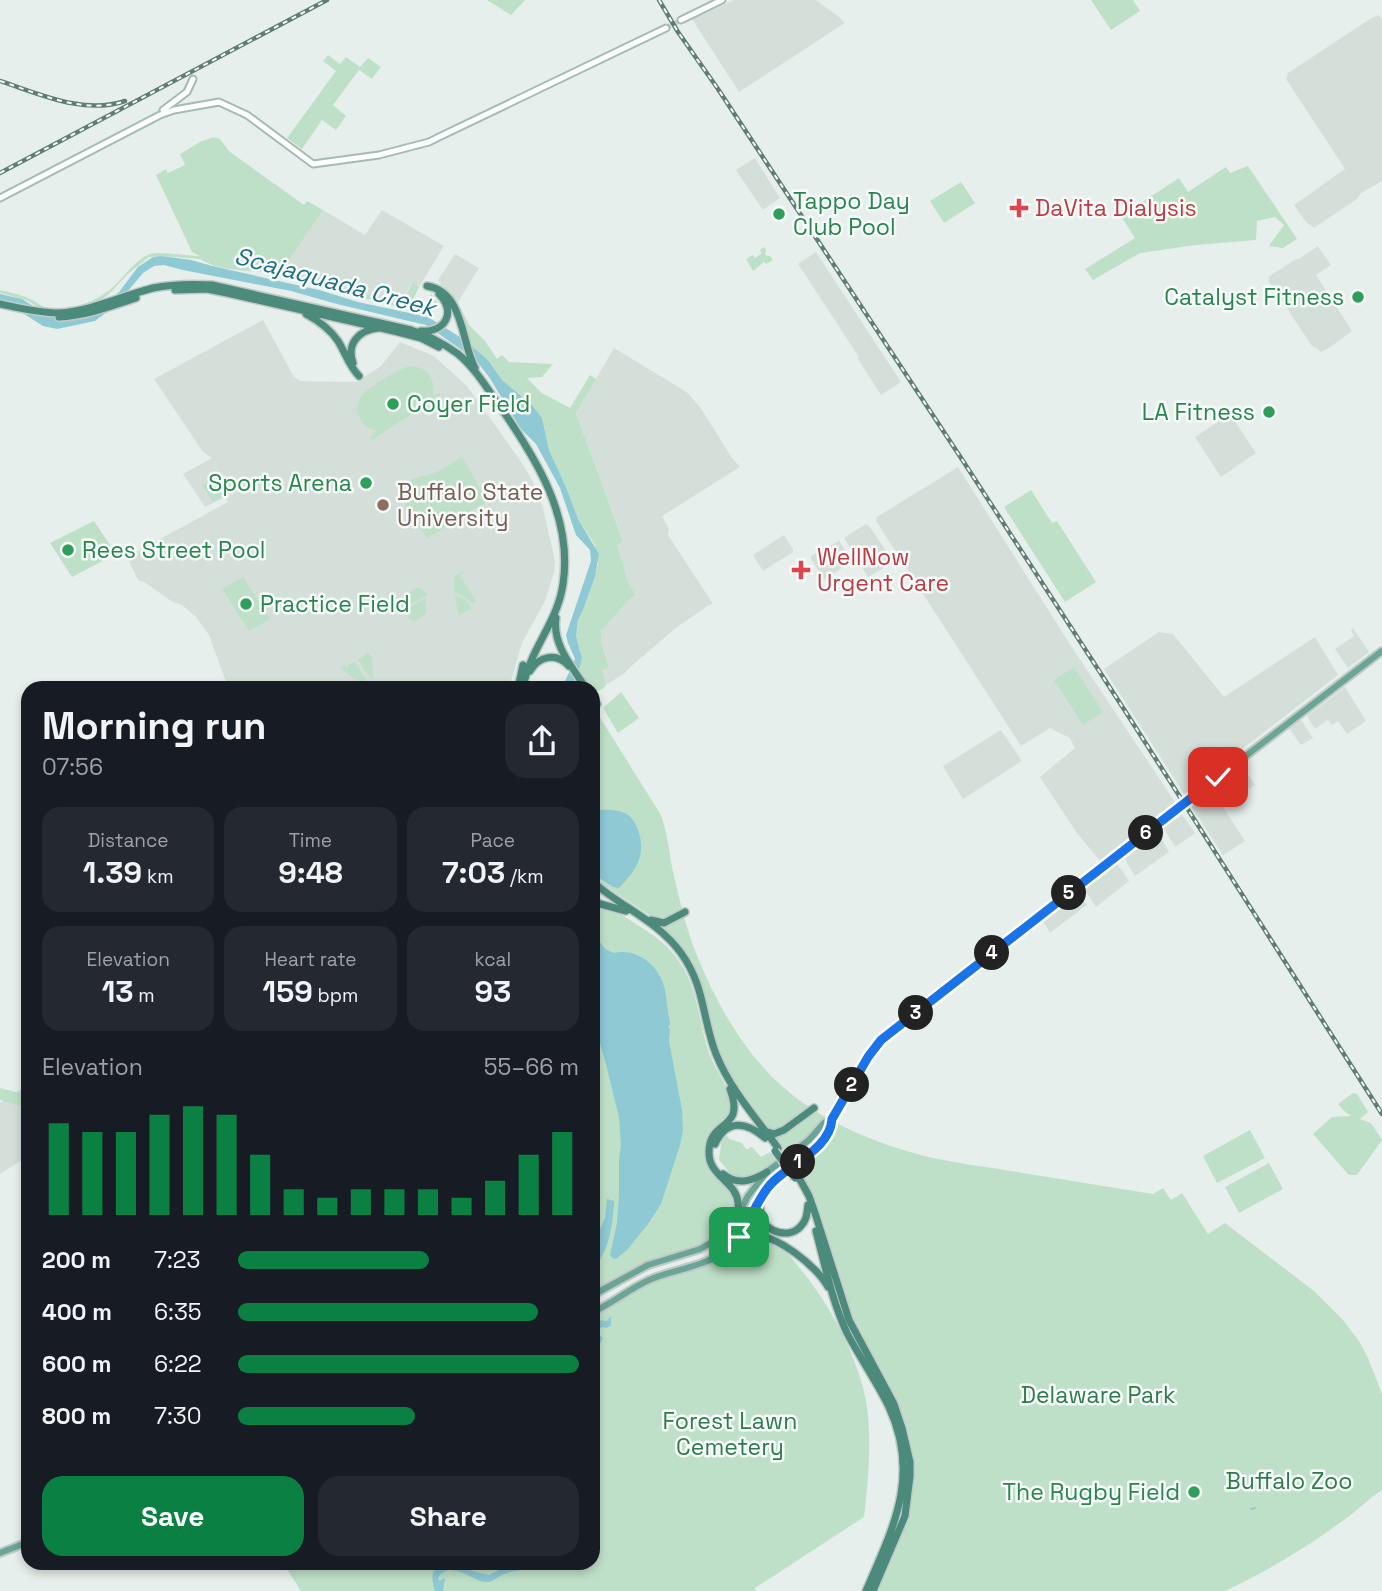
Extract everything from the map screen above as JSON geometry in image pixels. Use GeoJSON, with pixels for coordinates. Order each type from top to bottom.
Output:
{"type":"FeatureCollection","features":[{"type":"Feature","properties":{"kind":"highway"},"geometry":{"type":"LineString","coordinates":[[0,306],[57,313],[184,284],[212,285],[411,330],[434,338],[452,350],[482,381],[533,456],[552,497],[560,524],[565,559],[564,583],[554,618],[528,666],[524,681]]}},
{"type":"Feature","properties":{"kind":"highway"},"geometry":{"type":"LineString","coordinates":[[411,330],[431,331],[443,324],[448,313],[446,303],[427,286],[442,291],[451,300],[482,381]]}},
{"type":"Feature","properties":{"kind":"highway"},"geometry":{"type":"LineString","coordinates":[[157,290],[207,289],[383,328],[436,345],[468,370],[533,465],[549,500],[559,547],[558,593],[551,613],[524,662],[519,681]]}},
{"type":"Feature","properties":{"kind":"highway"},"geometry":{"type":"LineString","coordinates":[[296,309],[329,330],[359,376],[350,354],[354,340],[367,330],[383,328]]}},
{"type":"Feature","properties":{"kind":"highway"},"geometry":{"type":"LineString","coordinates":[[559,603],[555,633],[568,663],[580,681]]}},
{"type":"Feature","properties":{"kind":"highway"},"geometry":{"type":"LineString","coordinates":[[524,681],[532,666],[541,659],[558,658],[568,663]]}},
{"type":"Feature","properties":{"kind":"highway"},"geometry":{"type":"LineString","coordinates":[[600,888],[667,936],[689,964],[699,986],[720,1064],[776,1150]]}},
{"type":"Feature","properties":{"kind":"highway"},"geometry":{"type":"LineString","coordinates":[[600,892],[663,938],[685,966],[697,993],[710,1050],[721,1076],[765,1138]]}},
{"type":"Feature","properties":{"kind":"highway"},"geometry":{"type":"LineString","coordinates":[[600,904],[626,911]]}},
{"type":"Feature","properties":{"kind":"highway"},"geometry":{"type":"LineString","coordinates":[[642,916],[664,923],[685,912]]}},
{"type":"Feature","properties":{"kind":"highway"},"geometry":{"type":"LineString","coordinates":[[730,1089],[735,1103],[734,1113],[715,1133],[709,1152],[714,1170],[737,1196],[735,1220]]}},
{"type":"Feature","properties":{"kind":"highway"},"geometry":{"type":"LineString","coordinates":[[776,1150],[777,1139],[784,1130],[814,1108]]}},
{"type":"Feature","properties":{"kind":"highway"},"geometry":{"type":"LineString","coordinates":[[767,1172],[748,1181],[735,1181],[723,1174],[713,1156],[718,1137],[733,1126],[747,1126],[759,1132],[796,1177],[812,1205],[849,1320],[899,1416],[911,1476],[905,1516],[873,1591]]}},
{"type":"Feature","properties":{"kind":"highway"},"geometry":{"type":"LineString","coordinates":[[764,1129],[772,1134],[784,1130]]}},
{"type":"Feature","properties":{"kind":"highway"},"geometry":{"type":"LineString","coordinates":[[796,1177],[808,1205],[836,1303]]}},
{"type":"Feature","properties":{"kind":"highway"},"geometry":{"type":"LineString","coordinates":[[762,1194],[761,1216],[766,1226],[778,1233],[799,1228],[806,1219],[808,1205]]}},
{"type":"Feature","properties":{"kind":"highway"},"geometry":{"type":"LineString","coordinates":[[731,1245],[755,1235],[764,1237],[805,1259],[816,1270],[825,1281],[848,1333],[891,1411],[903,1458],[902,1492],[895,1521],[866,1591]]}},
{"type":"Feature","properties":{"kind":"main road"},"geometry":{"type":"LineString","coordinates":[[681,20],[722,0]]}},
{"type":"Feature","properties":{"kind":"main road"},"geometry":{"type":"LineString","coordinates":[[0,198],[156,117],[174,110],[219,102],[247,115],[313,163],[379,155],[429,142],[666,28]]}},
{"type":"Feature","properties":{"kind":"main road"},"geometry":{"type":"LineString","coordinates":[[156,117],[187,92],[192,79]]}},
{"type":"Feature","properties":{"kind":"main road"},"geometry":{"type":"LineString","coordinates":[[600,1308],[641,1284],[705,1262],[731,1245],[748,1223],[762,1194],[774,1181],[812,1152],[832,1128],[832,1119],[871,1052],[892,1031],[1382,650]]}},
{"type":"Feature","properties":{"kind":"main road"},"geometry":{"type":"LineString","coordinates":[[600,1291],[648,1265],[700,1249],[719,1238],[735,1220],[748,1196],[767,1172],[810,1140],[824,1123],[832,1119]]}},
{"type":"Feature","properties":{"kind":"main road"},"geometry":{"type":"LineString","coordinates":[[0,1553],[21,1545]]}},
{"type":"Feature","properties":{"kind":"shaded area"},"geometry":{"type":"Polygon","coordinates":[[[734,0],[816,0],[845,23],[739,92],[692,19],[734,0]]]}},
{"type":"Feature","properties":{"kind":"shaded area"},"geometry":{"type":"Polygon","coordinates":[[[1379,15],[1382,19],[1382,181],[1314,228],[1294,205],[1345,169],[1286,79],[1288,73],[1379,15]]]}},
{"type":"Feature","properties":{"kind":"shaded area"},"geometry":{"type":"Polygon","coordinates":[[[755,158],[780,198],[763,210],[736,170],[755,158]]]}},
{"type":"Feature","properties":{"kind":"shaded area"},"geometry":{"type":"Polygon","coordinates":[[[323,210],[365,235],[382,210],[444,246],[419,287],[412,283],[399,300],[335,287],[282,271],[323,210]]]}},
{"type":"Feature","properties":{"kind":"shaded area"},"geometry":{"type":"Polygon","coordinates":[[[1318,246],[1331,265],[1316,275],[1352,331],[1320,352],[1312,346],[1268,280],[1268,277],[1318,246]]]}},
{"type":"Feature","properties":{"kind":"shaded area"},"geometry":{"type":"Polygon","coordinates":[[[816,252],[901,382],[881,395],[798,264],[816,252]]]}},
{"type":"Feature","properties":{"kind":"shaded area"},"geometry":{"type":"Polygon","coordinates":[[[455,254],[479,268],[458,302],[438,280],[455,254]]]}},
{"type":"Feature","properties":{"kind":"shaded area","name":"Buffalo State University"},"geometry":{"type":"Polygon","coordinates":[[[263,320],[294,377],[300,381],[356,382],[381,366],[400,342],[434,356],[467,386],[520,460],[532,480],[543,508],[555,561],[554,572],[545,601],[522,643],[511,681],[227,681],[209,635],[196,617],[182,605],[138,580],[127,557],[228,502],[225,497],[205,507],[183,474],[212,458],[203,452],[154,379],[263,320]]]}},
{"type":"Feature","properties":{"kind":"shaded area"},"geometry":{"type":"Polygon","coordinates":[[[614,348],[689,394],[740,467],[662,516],[669,529],[668,535],[713,604],[677,627],[625,673],[606,685],[601,669],[609,666],[601,642],[601,631],[636,595],[628,582],[616,545],[623,540],[576,413],[614,348]]]}},
{"type":"Feature","properties":{"kind":"shaded area"},"geometry":{"type":"Polygon","coordinates":[[[1230,414],[1256,453],[1221,477],[1195,437],[1230,414]]]}},
{"type":"Feature","properties":{"kind":"shaded area"},"geometry":{"type":"Polygon","coordinates":[[[958,467],[1071,646],[1175,802],[1100,861],[1077,833],[1040,777],[1075,748],[1070,738],[1050,728],[1021,746],[876,521],[877,517],[958,467]]]}},
{"type":"Feature","properties":{"kind":"shaded area"},"geometry":{"type":"Polygon","coordinates":[[[866,524],[894,562],[868,577],[844,538],[866,524]]]}},
{"type":"Feature","properties":{"kind":"shaded area"},"geometry":{"type":"Polygon","coordinates":[[[784,535],[793,552],[763,571],[753,555],[784,535]]]}},
{"type":"Feature","properties":{"kind":"shaded area"},"geometry":{"type":"Polygon","coordinates":[[[839,541],[852,561],[824,580],[811,556],[839,541]]]}},
{"type":"Feature","properties":{"kind":"shaded area"},"geometry":{"type":"Polygon","coordinates":[[[1353,628],[1369,652],[1348,668],[1335,649],[1354,636],[1351,630],[1353,628]]]}},
{"type":"Feature","properties":{"kind":"shaded area"},"geometry":{"type":"Polygon","coordinates":[[[1159,632],[1173,634],[1224,697],[1315,637],[1338,675],[1184,794],[1104,669],[1159,632]]]}},
{"type":"Feature","properties":{"kind":"shaded area"},"geometry":{"type":"Polygon","coordinates":[[[1345,687],[1366,721],[1347,734],[1338,721],[1332,725],[1328,720],[1315,729],[1307,716],[1345,687]]]}},
{"type":"Feature","properties":{"kind":"shaded area"},"geometry":{"type":"Polygon","coordinates":[[[1301,720],[1313,738],[1301,745],[1289,728],[1301,720]]]}},
{"type":"Feature","properties":{"kind":"shaded area"},"geometry":{"type":"Polygon","coordinates":[[[1001,730],[1022,761],[963,799],[943,766],[1001,730]]]}},
{"type":"Feature","properties":{"kind":"shaded area"},"geometry":{"type":"Polygon","coordinates":[[[1242,766],[1255,785],[1228,800],[1218,785],[1242,766]]]}},
{"type":"Feature","properties":{"kind":"shaded area"},"geometry":{"type":"Polygon","coordinates":[[[1212,790],[1245,841],[1223,855],[1191,806],[1212,790]]]}},
{"type":"Feature","properties":{"kind":"shaded area"},"geometry":{"type":"Polygon","coordinates":[[[1181,813],[1195,833],[1175,847],[1163,827],[1181,813]]]}},
{"type":"Feature","properties":{"kind":"shaded area"},"geometry":{"type":"Polygon","coordinates":[[[1157,832],[1169,852],[1135,876],[1124,858],[1157,832]]]}},
{"type":"Feature","properties":{"kind":"shaded area"},"geometry":{"type":"Polygon","coordinates":[[[1117,863],[1129,881],[1096,907],[1084,889],[1117,863]]]}},
{"type":"Feature","properties":{"kind":"shaded area"},"geometry":{"type":"Polygon","coordinates":[[[1078,892],[1087,905],[1050,933],[1043,921],[1078,892]]]}},
{"type":"Feature","properties":{"kind":"shaded area"},"geometry":{"type":"Polygon","coordinates":[[[21,1090],[21,1160],[0,1174],[0,1103],[21,1090]]]}},
{"type":"Feature","properties":{"kind":"green space"},"geometry":{"type":"Polygon","coordinates":[[[487,0],[525,0],[511,15],[487,0]]]}},
{"type":"Feature","properties":{"kind":"green space"},"geometry":{"type":"Polygon","coordinates":[[[1091,0],[1133,0],[1140,11],[1111,30],[1091,0]]]}},
{"type":"Feature","properties":{"kind":"green space"},"geometry":{"type":"Polygon","coordinates":[[[328,55],[340,64],[346,57],[360,67],[368,58],[381,67],[372,79],[359,70],[333,105],[346,116],[336,130],[322,120],[302,149],[287,138],[336,71],[323,61],[328,55]]]}},
{"type":"Feature","properties":{"kind":"green space"},"geometry":{"type":"Polygon","coordinates":[[[214,137],[220,139],[230,152],[304,205],[307,201],[323,210],[282,271],[315,282],[391,300],[402,298],[413,282],[419,287],[409,308],[428,311],[433,306],[429,298],[431,294],[437,302],[435,309],[425,314],[268,271],[228,269],[200,259],[160,256],[149,257],[104,298],[83,307],[51,314],[26,300],[0,293],[0,290],[17,294],[51,310],[62,311],[78,307],[102,295],[145,256],[160,253],[199,256],[192,252],[156,175],[166,169],[168,173],[185,165],[180,154],[214,137]]]}},
{"type":"Feature","properties":{"kind":"green space"},"geometry":{"type":"Polygon","coordinates":[[[1248,166],[1297,239],[1283,248],[1269,246],[1284,225],[1275,217],[1257,221],[1256,240],[1140,253],[1093,280],[1085,269],[1135,238],[1121,216],[1179,178],[1188,192],[1226,167],[1230,173],[1248,166]]]}},
{"type":"Feature","properties":{"kind":"green space"},"geometry":{"type":"Polygon","coordinates":[[[961,182],[975,203],[944,223],[930,201],[961,182]]]}},
{"type":"Feature","properties":{"kind":"green space"},"geometry":{"type":"Polygon","coordinates":[[[764,247],[765,255],[773,260],[766,264],[764,262],[753,271],[746,259],[753,255],[755,258],[762,253],[760,250],[764,247]]]}},
{"type":"Feature","properties":{"kind":"green space"},"geometry":{"type":"Polygon","coordinates":[[[445,287],[454,295],[469,325],[485,341],[497,359],[502,355],[509,362],[553,364],[542,377],[527,378],[542,393],[570,408],[590,375],[596,379],[576,413],[623,541],[617,545],[628,582],[636,595],[601,631],[601,642],[609,667],[602,670],[606,685],[603,689],[600,690],[600,681],[584,681],[578,672],[582,658],[576,636],[578,620],[598,564],[595,545],[578,519],[549,450],[542,418],[532,405],[502,380],[488,360],[469,345],[443,290],[445,287]]]}},
{"type":"Feature","properties":{"kind":"green space","name":"Coyer Field"},"geometry":{"type":"Polygon","coordinates":[[[409,366],[421,368],[429,374],[433,384],[433,396],[439,393],[441,395],[372,440],[370,437],[377,431],[363,424],[357,409],[348,411],[357,408],[360,398],[368,390],[409,366]]]}},
{"type":"Feature","properties":{"kind":"green space"},"geometry":{"type":"Polygon","coordinates":[[[462,456],[486,499],[485,503],[427,538],[406,506],[402,496],[404,485],[418,477],[438,472],[462,456]]]}},
{"type":"Feature","properties":{"kind":"green space"},"geometry":{"type":"Polygon","coordinates":[[[214,479],[225,496],[213,502],[202,485],[214,479]]]}},
{"type":"Feature","properties":{"kind":"green space"},"geometry":{"type":"Polygon","coordinates":[[[1031,490],[1052,523],[1057,521],[1096,582],[1065,602],[1004,507],[1031,490]]]}},
{"type":"Feature","properties":{"kind":"green space"},"geometry":{"type":"Polygon","coordinates":[[[94,521],[116,554],[72,577],[50,543],[94,521]]]}},
{"type":"Feature","properties":{"kind":"green space"},"geometry":{"type":"Polygon","coordinates":[[[466,571],[460,576],[476,601],[472,603],[474,606],[454,592],[454,577],[466,571]]]}},
{"type":"Feature","properties":{"kind":"green space","name":"Practice Field"},"geometry":{"type":"Polygon","coordinates":[[[243,577],[270,619],[249,631],[222,589],[243,577]]]}},
{"type":"Feature","properties":{"kind":"green space"},"geometry":{"type":"Polygon","coordinates":[[[420,588],[427,595],[407,606],[400,604],[397,600],[420,588]]]}},
{"type":"Feature","properties":{"kind":"green space"},"geometry":{"type":"Polygon","coordinates":[[[455,595],[466,600],[472,608],[458,616],[455,595]]]}},
{"type":"Feature","properties":{"kind":"green space"},"geometry":{"type":"Polygon","coordinates":[[[426,598],[426,614],[415,621],[410,620],[408,608],[426,598]]]}},
{"type":"Feature","properties":{"kind":"green space"},"geometry":{"type":"Polygon","coordinates":[[[368,652],[372,658],[373,678],[358,660],[368,652]]]}},
{"type":"Feature","properties":{"kind":"green space"},"geometry":{"type":"Polygon","coordinates":[[[355,662],[365,681],[347,674],[342,668],[346,665],[347,672],[348,665],[355,662]]]}},
{"type":"Feature","properties":{"kind":"green space"},"geometry":{"type":"Polygon","coordinates":[[[1074,667],[1103,712],[1083,725],[1054,680],[1074,667]]]}},
{"type":"Feature","properties":{"kind":"green space"},"geometry":{"type":"Polygon","coordinates":[[[621,692],[639,718],[618,733],[603,708],[621,692]]]}},
{"type":"Feature","properties":{"kind":"green space","name":"Delaware Park"},"geometry":{"type":"Polygon","coordinates":[[[600,718],[661,815],[686,925],[711,987],[743,1042],[780,1084],[798,1100],[841,1125],[910,1152],[954,1162],[1153,1194],[1163,1188],[1171,1200],[1182,1193],[1208,1234],[1225,1223],[1314,1291],[1343,1320],[1359,1341],[1382,1394],[1382,1490],[1306,1546],[1225,1591],[877,1591],[901,1532],[910,1449],[899,1408],[852,1320],[809,1189],[740,1092],[722,1060],[712,1033],[703,992],[693,967],[654,918],[600,880],[600,718]]]}},
{"type":"Feature","properties":{"kind":"green space"},"geometry":{"type":"Polygon","coordinates":[[[600,898],[652,935],[678,959],[691,984],[709,1053],[734,1107],[707,1154],[734,1193],[736,1212],[716,1235],[705,1242],[641,1265],[600,1288],[600,898]]]}},
{"type":"Feature","properties":{"kind":"green space"},"geometry":{"type":"Polygon","coordinates":[[[0,1088],[21,1093],[21,1106],[0,1100],[0,1088]]]}},
{"type":"Feature","properties":{"kind":"green space"},"geometry":{"type":"Polygon","coordinates":[[[1353,1093],[1357,1094],[1368,1112],[1360,1119],[1371,1123],[1382,1140],[1357,1175],[1349,1175],[1313,1134],[1332,1117],[1351,1116],[1338,1104],[1353,1093]]]}},
{"type":"Feature","properties":{"kind":"green space"},"geometry":{"type":"Polygon","coordinates":[[[1250,1130],[1265,1158],[1217,1183],[1203,1156],[1250,1130]]]}},
{"type":"Feature","properties":{"kind":"green space"},"geometry":{"type":"Polygon","coordinates":[[[727,1136],[742,1143],[746,1149],[752,1147],[761,1157],[770,1152],[775,1160],[753,1176],[741,1179],[735,1177],[719,1160],[722,1138],[727,1136]]]}},
{"type":"Feature","properties":{"kind":"green space"},"geometry":{"type":"Polygon","coordinates":[[[1269,1163],[1283,1189],[1239,1213],[1225,1187],[1269,1163]]]}},
{"type":"Feature","properties":{"kind":"green space","name":"Forest Lawn Cemetery"},"geometry":{"type":"Polygon","coordinates":[[[750,1238],[773,1243],[785,1251],[824,1302],[845,1339],[860,1378],[868,1415],[869,1466],[864,1517],[755,1588],[756,1591],[301,1591],[288,1570],[600,1570],[600,1311],[650,1283],[714,1262],[750,1238]]]}},
{"type":"Feature","properties":{"kind":"water"},"geometry":{"type":"Polygon","coordinates":[[[153,257],[191,260],[428,317],[463,339],[488,360],[502,380],[532,405],[542,418],[549,450],[578,519],[599,554],[595,576],[578,620],[576,636],[582,658],[574,681],[565,681],[575,659],[566,635],[591,561],[590,550],[576,535],[560,488],[536,444],[521,429],[489,377],[475,359],[426,325],[291,291],[164,265],[154,266],[143,273],[124,299],[95,321],[57,329],[43,326],[13,307],[0,303],[0,294],[22,299],[44,313],[62,320],[101,306],[119,292],[138,267],[153,257]]]}},
{"type":"Feature","properties":{"kind":"water"},"geometry":{"type":"Polygon","coordinates":[[[600,810],[615,810],[628,815],[633,820],[641,842],[638,863],[630,876],[619,888],[600,878],[600,810]]]}},
{"type":"Feature","properties":{"kind":"water"},"geometry":{"type":"Polygon","coordinates":[[[600,942],[605,949],[614,953],[637,955],[650,963],[660,976],[666,997],[670,1022],[669,1041],[682,1110],[683,1131],[680,1145],[661,1204],[627,1250],[616,1259],[610,1255],[617,1223],[621,1145],[619,1117],[600,1043],[600,942]]]}},
{"type":"Feature","properties":{"kind":"water"},"geometry":{"type":"Polygon","coordinates":[[[607,1199],[614,1201],[611,1229],[600,1259],[600,1229],[605,1218],[607,1199]]]}},
{"type":"Feature","properties":{"kind":"water"},"geometry":{"type":"Polygon","coordinates":[[[611,1316],[611,1326],[600,1329],[600,1320],[607,1321],[611,1316]]]}},
{"type":"Feature","properties":{"kind":"water"},"geometry":{"type":"Polygon","coordinates":[[[449,1570],[470,1570],[489,1575],[498,1570],[518,1570],[492,1581],[482,1582],[449,1570]]]}},
{"type":"Feature","properties":{"kind":"water"},"geometry":{"type":"Polygon","coordinates":[[[449,1570],[438,1578],[439,1581],[445,1578],[443,1591],[435,1591],[432,1579],[434,1571],[449,1570]]]}},
{"type":"Feature","properties":{"kind":"waterway"},"geometry":{"type":"LineString","coordinates":[[1251,1509],[1255,1508]]}},
{"type":"Feature","properties":{"kind":"tunnel"},"geometry":{"type":"LineString","coordinates":[[666,28],[681,20]]}},
{"type":"Feature","properties":{"kind":"railway"},"geometry":{"type":"LineString","coordinates":[[0,173],[327,0]]}},
{"type":"Feature","properties":{"kind":"railway"},"geometry":{"type":"LineString","coordinates":[[659,0],[965,464],[1382,1114]]}},
{"type":"Feature","properties":{"kind":"railway"},"geometry":{"type":"LineString","coordinates":[[0,81],[46,97],[78,104],[94,106],[125,101]]}},
{"type":"Feature","properties":{"kind":"place","name":"DaVita Dialysis"},"geometry":{"type":"Point","coordinates":[1019,208]}},
{"type":"Feature","properties":{"kind":"place","name":"Tappo Day Club Pool"},"geometry":{"type":"Point","coordinates":[779,214]}},
{"type":"Feature","properties":{"kind":"place","name":"Catalyst Fitness"},"geometry":{"type":"Point","coordinates":[1358,297]}},
{"type":"Feature","properties":{"kind":"place","name":"Coyer Field"},"geometry":{"type":"Point","coordinates":[393,404]}},
{"type":"Feature","properties":{"kind":"place","name":"LA Fitness"},"geometry":{"type":"Point","coordinates":[1269,412]}},
{"type":"Feature","properties":{"kind":"place","name":"Sports Arena"},"geometry":{"type":"Point","coordinates":[366,483]}},
{"type":"Feature","properties":{"kind":"place","name":"Buffalo State University"},"geometry":{"type":"Point","coordinates":[383,505]}},
{"type":"Feature","properties":{"kind":"place","name":"Rees Street Pool"},"geometry":{"type":"Point","coordinates":[68,550]}},
{"type":"Feature","properties":{"kind":"place","name":"WellNow Urgent Care"},"geometry":{"type":"Point","coordinates":[801,570]}},
{"type":"Feature","properties":{"kind":"place","name":"Practice Field"},"geometry":{"type":"Point","coordinates":[246,604]}},
{"type":"Feature","properties":{"kind":"place","name":"The Rugby Field"},"geometry":{"type":"Point","coordinates":[1194,1492]}},
{"type":"Feature","properties":{"kind":"route"},"geometry":{"type":"LineString","coordinates":[[739,1237],[762,1194],[778,1177],[812,1152],[832,1128],[832,1119],[881,1040],[1218,777]]}},
{"type":"Feature","properties":{"kind":"water label","name":"Scajaquada Creek"},"geometry":{"type":"Point","coordinates":[335,282]}},
{"type":"Feature","properties":{"kind":"park label","name":"Buffalo Zoo"},"geometry":{"type":"Point","coordinates":[1289,1481]}}]}
